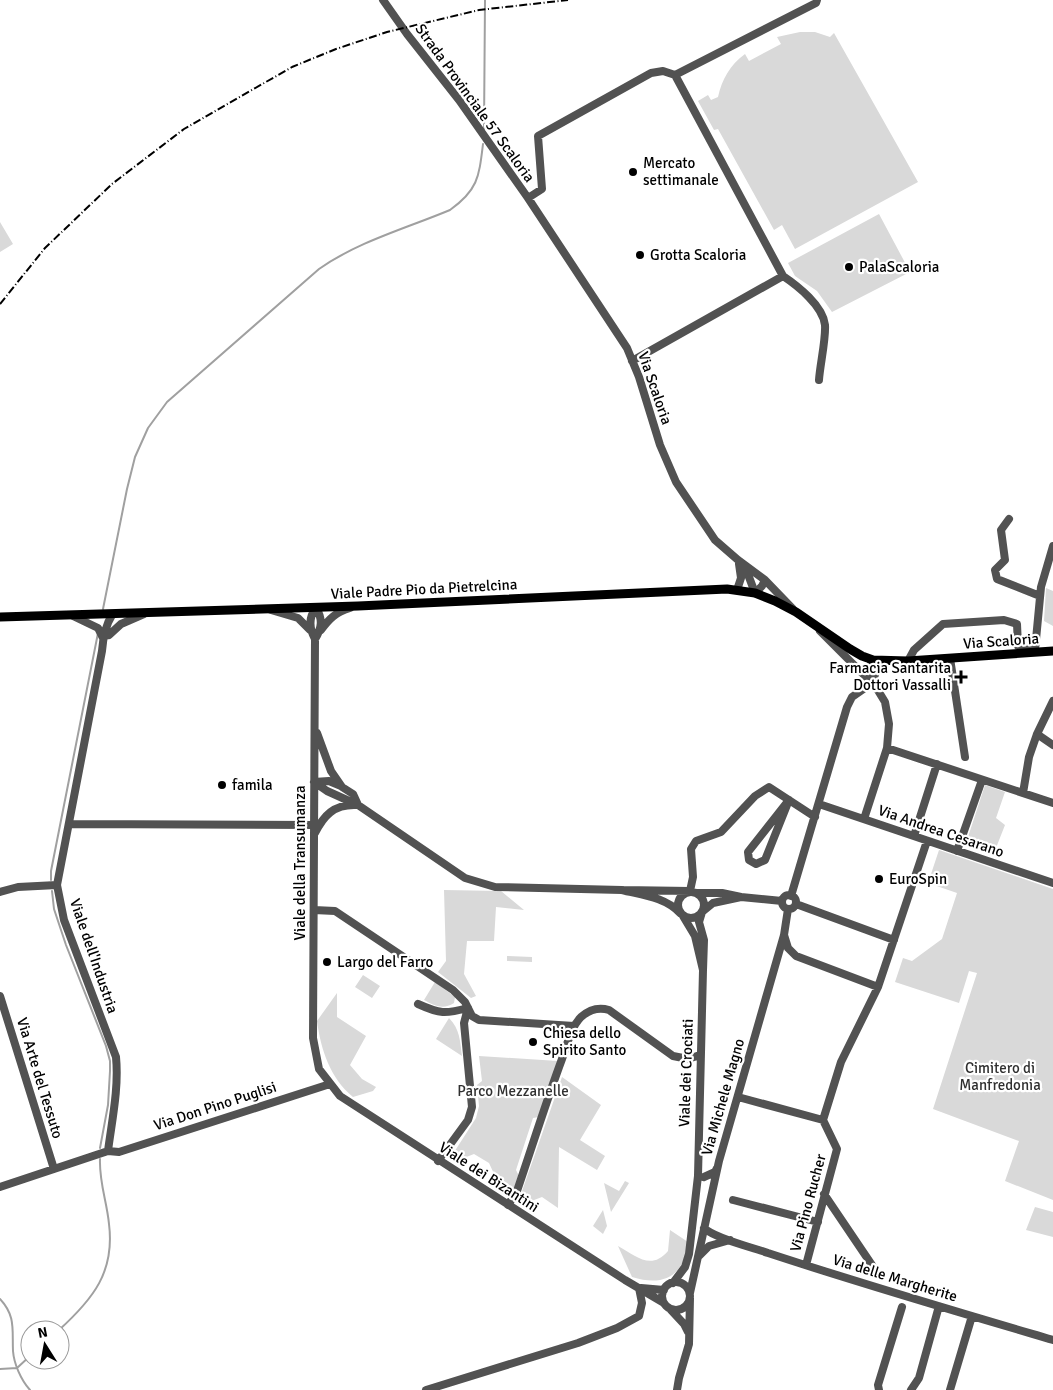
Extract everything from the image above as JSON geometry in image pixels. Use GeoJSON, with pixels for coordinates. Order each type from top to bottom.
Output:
{"type":"FeatureCollection","features":[{"type":"Feature","properties":{"kind":"main road","name":"Viale Padre Pio da Pietrelcina"},"geometry":{"type":"LineString","coordinates":[[0,617],[316,608],[718,589],[737,590]]}},
{"type":"Feature","properties":{"kind":"main road","name":"Via Scaloria"},"geometry":{"type":"LineString","coordinates":[[737,590],[765,596],[796,612],[862,656],[876,661],[950,658],[1035,649],[1053,651]]}},
{"type":"Feature","properties":{"kind":"street","name":"Strada Provinciale 57 Scaloria"},"geometry":{"type":"LineString","coordinates":[[382,0],[459,100],[528,198]]}},
{"type":"Feature","properties":{"kind":"street"},"geometry":{"type":"LineString","coordinates":[[675,75],[816,3],[817,0]]}},
{"type":"Feature","properties":{"kind":"street"},"geometry":{"type":"LineString","coordinates":[[528,198],[542,189],[538,136],[651,73],[664,71],[675,75],[783,276],[799,288],[815,304],[825,325],[819,380]]}},
{"type":"Feature","properties":{"kind":"street","name":"Via Scaloria"},"geometry":{"type":"LineString","coordinates":[[528,198],[627,348],[639,377],[660,444],[676,482],[716,540],[738,560],[765,580],[796,612]]}},
{"type":"Feature","properties":{"kind":"street"},"geometry":{"type":"LineString","coordinates":[[632,361],[783,276]]}},
{"type":"Feature","properties":{"kind":"street"},"geometry":{"type":"LineString","coordinates":[[1009,519],[1001,530],[1005,560],[995,570],[997,579],[1040,596]]}},
{"type":"Feature","properties":{"kind":"street"},"geometry":{"type":"LineString","coordinates":[[908,661],[914,650],[943,624],[1004,620],[1017,624],[1018,646],[1035,649],[1040,596],[1053,547]]}},
{"type":"Feature","properties":{"kind":"street"},"geometry":{"type":"LineString","coordinates":[[737,590],[742,578],[738,560]]}},
{"type":"Feature","properties":{"kind":"street","name":"Via Scaloria"},"geometry":{"type":"LineString","coordinates":[[738,560],[749,577],[755,593]]}},
{"type":"Feature","properties":{"kind":"street"},"geometry":{"type":"LineString","coordinates":[[755,593],[765,580]]}},
{"type":"Feature","properties":{"kind":"street","name":"Viale della Transumanza"},"geometry":{"type":"LineString","coordinates":[[330,1084],[319,1069],[313,1038],[315,639],[330,618],[340,611],[358,606]]}},
{"type":"Feature","properties":{"kind":"street"},"geometry":{"type":"LineString","coordinates":[[310,630],[311,614],[316,608],[320,614],[320,630]]}},
{"type":"Feature","properties":{"kind":"street","name":"Viale della Transumanza"},"geometry":{"type":"LineString","coordinates":[[269,609],[298,618],[310,630],[315,639]]}},
{"type":"Feature","properties":{"kind":"street","name":"Viale dell'Industria"},"geometry":{"type":"LineString","coordinates":[[108,1151],[118,1073],[116,1057],[64,920],[57,885],[106,637],[107,621],[112,614]]}},
{"type":"Feature","properties":{"kind":"street"},"geometry":{"type":"LineString","coordinates":[[73,616],[98,628],[106,637],[122,624],[144,614]]}},
{"type":"Feature","properties":{"kind":"street","name":"Via Scaloria"},"geometry":{"type":"LineString","coordinates":[[815,626],[872,683],[885,702],[889,724],[887,748],[864,819]]}},
{"type":"Feature","properties":{"kind":"street","name":"Via Scaloria"},"geometry":{"type":"LineString","coordinates":[[950,658],[965,757]]}},
{"type":"Feature","properties":{"kind":"street"},"geometry":{"type":"LineString","coordinates":[[792,896],[847,707],[852,697],[872,683],[868,674],[869,668],[876,661]]}},
{"type":"Feature","properties":{"kind":"street"},"geometry":{"type":"LineString","coordinates":[[1023,793],[1028,757],[1053,701]]}},
{"type":"Feature","properties":{"kind":"street"},"geometry":{"type":"LineString","coordinates":[[315,726],[331,772],[342,787]]}},
{"type":"Feature","properties":{"kind":"street"},"geometry":{"type":"LineString","coordinates":[[1037,734],[1053,745]]}},
{"type":"Feature","properties":{"kind":"street"},"geometry":{"type":"LineString","coordinates":[[887,748],[1053,803]]}},
{"type":"Feature","properties":{"kind":"street"},"geometry":{"type":"LineString","coordinates":[[914,836],[937,764]]}},
{"type":"Feature","properties":{"kind":"street"},"geometry":{"type":"LineString","coordinates":[[957,851],[982,780]]}},
{"type":"Feature","properties":{"kind":"street"},"geometry":{"type":"LineString","coordinates":[[314,782],[329,782],[342,787],[353,794],[358,805]]}},
{"type":"Feature","properties":{"kind":"street"},"geometry":{"type":"LineString","coordinates":[[314,782],[327,791],[358,805],[465,878],[496,887],[722,893],[782,901]]}},
{"type":"Feature","properties":{"kind":"street"},"geometry":{"type":"LineString","coordinates":[[694,892],[691,849],[696,841],[721,832],[755,796],[769,787],[815,817]]}},
{"type":"Feature","properties":{"kind":"street"},"geometry":{"type":"LineString","coordinates":[[789,800],[765,860],[756,864],[749,860],[748,852],[789,800]]}},
{"type":"Feature","properties":{"kind":"street","name":"Via Andrea Cesarano"},"geometry":{"type":"LineString","coordinates":[[819,804],[1053,883]]}},
{"type":"Feature","properties":{"kind":"street"},"geometry":{"type":"LineString","coordinates":[[314,836],[320,822],[332,810],[345,805],[358,805]]}},
{"type":"Feature","properties":{"kind":"street"},"geometry":{"type":"LineString","coordinates":[[69,824],[314,825]]}},
{"type":"Feature","properties":{"kind":"street"},"geometry":{"type":"LineString","coordinates":[[738,1097],[824,1120],[841,1062],[878,987],[927,841]]}},
{"type":"Feature","properties":{"kind":"street"},"geometry":{"type":"LineString","coordinates":[[0,892],[18,887],[57,885]]}},
{"type":"Feature","properties":{"kind":"street"},"geometry":{"type":"LineString","coordinates":[[622,890],[660,899],[691,918],[713,903],[741,897]]}},
{"type":"Feature","properties":{"kind":"street"},"geometry":{"type":"LineString","coordinates":[[682,914],[678,909],[678,901],[683,894],[694,892]]}},
{"type":"Feature","properties":{"kind":"street","name":"Viale dei Crociati"},"geometry":{"type":"LineString","coordinates":[[673,1283],[680,1275],[689,1254],[701,1177],[700,1055],[704,940],[699,922],[704,901],[694,892]]}},
{"type":"Feature","properties":{"kind":"street"},"geometry":{"type":"LineString","coordinates":[[785,896],[792,896],[796,900],[796,904],[793,908],[788,909],[784,908],[782,901],[785,896]]}},
{"type":"Feature","properties":{"kind":"street"},"geometry":{"type":"LineString","coordinates":[[796,904],[894,940]]}},
{"type":"Feature","properties":{"kind":"street","name":"Via Michele Magno"},"geometry":{"type":"LineString","coordinates":[[678,1390],[679,1378],[689,1344],[690,1296],[719,1161],[784,935],[788,909]]}},
{"type":"Feature","properties":{"kind":"street"},"geometry":{"type":"LineString","coordinates":[[314,910],[335,911],[453,990],[465,1002],[472,1016],[479,1020],[574,1026]]}},
{"type":"Feature","properties":{"kind":"street","name":"Viale dei Crociati"},"geometry":{"type":"LineString","coordinates":[[682,914],[695,936],[703,970]]}},
{"type":"Feature","properties":{"kind":"street"},"geometry":{"type":"LineString","coordinates":[[784,935],[788,948],[796,956],[878,987]]}},
{"type":"Feature","properties":{"kind":"street","name":"Via Arte del Tessuto"},"geometry":{"type":"LineString","coordinates":[[0,996],[54,1169]]}},
{"type":"Feature","properties":{"kind":"street"},"geometry":{"type":"LineString","coordinates":[[418,1004],[434,1011],[448,1013],[468,1008]]}},
{"type":"Feature","properties":{"kind":"street"},"geometry":{"type":"LineString","coordinates":[[438,1160],[468,1120],[472,1107],[464,1023],[468,1008]]}},
{"type":"Feature","properties":{"kind":"street"},"geometry":{"type":"LineString","coordinates":[[508,1205],[517,1191],[574,1026],[581,1017],[592,1010],[601,1008],[609,1010],[673,1056],[688,1059],[700,1055]]}},
{"type":"Feature","properties":{"kind":"street","name":"Via Don Pino Puglisi"},"geometry":{"type":"LineString","coordinates":[[0,1187],[108,1151],[119,1152],[330,1084]]}},
{"type":"Feature","properties":{"kind":"street","name":"Viale dei Bizantini"},"geometry":{"type":"LineString","coordinates":[[330,1084],[340,1096],[664,1303]]}},
{"type":"Feature","properties":{"kind":"street","name":"Via Pino Rucher"},"geometry":{"type":"LineString","coordinates":[[806,1265],[837,1149],[824,1120]]}},
{"type":"Feature","properties":{"kind":"street"},"geometry":{"type":"LineString","coordinates":[[701,1177],[715,1172],[719,1161]]}},
{"type":"Feature","properties":{"kind":"street"},"geometry":{"type":"LineString","coordinates":[[701,1177],[709,1182],[713,1190]]}},
{"type":"Feature","properties":{"kind":"street"},"geometry":{"type":"LineString","coordinates":[[824,1194],[876,1271]]}},
{"type":"Feature","properties":{"kind":"street"},"geometry":{"type":"LineString","coordinates":[[733,1200],[818,1222]]}},
{"type":"Feature","properties":{"kind":"street","name":"Via delle Margherite"},"geometry":{"type":"LineString","coordinates":[[704,1228],[730,1240],[806,1265],[1053,1340]]}},
{"type":"Feature","properties":{"kind":"street"},"geometry":{"type":"LineString","coordinates":[[697,1258],[709,1246],[730,1240]]}},
{"type":"Feature","properties":{"kind":"street"},"geometry":{"type":"LineString","coordinates":[[671,1310],[683,1308],[689,1302],[690,1296],[682,1284],[673,1283],[662,1294],[664,1303],[684,1324],[689,1334]]}},
{"type":"Feature","properties":{"kind":"street"},"geometry":{"type":"LineString","coordinates":[[426,1390],[578,1343],[617,1328],[639,1316],[642,1303],[639,1288]]}},
{"type":"Feature","properties":{"kind":"street","name":"Viale dei Bizantini"},"geometry":{"type":"LineString","coordinates":[[639,1288],[664,1290]]}},
{"type":"Feature","properties":{"kind":"street"},"geometry":{"type":"LineString","coordinates":[[911,1390],[919,1378],[939,1306]]}},
{"type":"Feature","properties":{"kind":"street"},"geometry":{"type":"LineString","coordinates":[[879,1390],[878,1386],[902,1307]]}},
{"type":"Feature","properties":{"kind":"street"},"geometry":{"type":"LineString","coordinates":[[950,1390],[972,1316]]}},
{"type":"Feature","properties":{"kind":"green space"},"geometry":{"type":"Polygon","coordinates":[[[800,32],[815,32],[830,37],[834,33],[918,182],[795,249],[782,225],[774,230],[718,129],[714,130],[698,101],[708,95],[711,100],[718,97],[727,73],[745,54],[749,61],[781,44],[777,37],[800,32]]]}},
{"type":"Feature","properties":{"kind":"green space","name":"PalaScaloria"},"geometry":{"type":"Polygon","coordinates":[[[879,214],[910,272],[832,312],[817,291],[795,276],[788,263],[879,214]]]}},
{"type":"Feature","properties":{"kind":"green space"},"geometry":{"type":"Polygon","coordinates":[[[0,222],[13,244],[0,252],[0,222]]]}},
{"type":"Feature","properties":{"kind":"green space"},"geometry":{"type":"Polygon","coordinates":[[[1046,588],[1053,591],[1053,626],[1044,621],[1046,588]]]}},
{"type":"Feature","properties":{"kind":"green space"},"geometry":{"type":"Polygon","coordinates":[[[985,785],[1005,792],[996,818],[1005,825],[994,853],[966,843],[985,785]]]}},
{"type":"Feature","properties":{"kind":"green space","name":"Cimitero di Manfredonia"},"geometry":{"type":"Polygon","coordinates":[[[939,850],[1053,889],[1053,1200],[1005,1181],[1019,1141],[933,1109],[977,973],[969,971],[959,1003],[895,982],[903,958],[912,961],[942,939],[957,893],[928,883],[939,850]]]}},
{"type":"Feature","properties":{"kind":"green space"},"geometry":{"type":"Polygon","coordinates":[[[444,890],[501,891],[524,910],[496,907],[494,941],[467,941],[464,974],[476,996],[471,998],[438,972],[446,961],[444,890]]]}},
{"type":"Feature","properties":{"kind":"green space"},"geometry":{"type":"Polygon","coordinates":[[[507,956],[532,957],[532,962],[507,961],[507,956]]]}},
{"type":"Feature","properties":{"kind":"green space"},"geometry":{"type":"Polygon","coordinates":[[[363,975],[380,986],[372,998],[355,987],[363,975]]]}},
{"type":"Feature","properties":{"kind":"green space"},"geometry":{"type":"Polygon","coordinates":[[[435,982],[455,997],[454,1003],[439,1006],[424,1000],[435,982]]]}},
{"type":"Feature","properties":{"kind":"green space"},"geometry":{"type":"Polygon","coordinates":[[[337,993],[337,1017],[366,1036],[350,1065],[362,1079],[376,1087],[373,1091],[353,1097],[338,1081],[328,1063],[317,1021],[337,993]]]}},
{"type":"Feature","properties":{"kind":"green space"},"geometry":{"type":"Polygon","coordinates":[[[449,1018],[457,1031],[462,1056],[436,1039],[449,1018]]]}},
{"type":"Feature","properties":{"kind":"green space","name":"Parco Mezzanelle"},"geometry":{"type":"Polygon","coordinates":[[[479,1056],[558,1061],[539,1117],[533,1118],[516,1170],[519,1176],[515,1188],[507,1193],[502,1191],[489,1163],[474,1154],[456,1161],[451,1157],[476,1118],[479,1106],[477,1085],[482,1081],[479,1056]]]}},
{"type":"Feature","properties":{"kind":"green space"},"geometry":{"type":"Polygon","coordinates":[[[562,1077],[601,1105],[580,1140],[605,1156],[597,1170],[559,1147],[558,1208],[542,1197],[521,1205],[516,1201],[521,1194],[562,1077]]]}},
{"type":"Feature","properties":{"kind":"green space"},"geometry":{"type":"Polygon","coordinates":[[[625,1181],[629,1183],[611,1212],[604,1183],[619,1191],[625,1181]]]}},
{"type":"Feature","properties":{"kind":"green space"},"geometry":{"type":"Polygon","coordinates":[[[1035,1207],[1053,1212],[1053,1237],[1026,1230],[1035,1207]]]}},
{"type":"Feature","properties":{"kind":"green space"},"geometry":{"type":"Polygon","coordinates":[[[603,1210],[607,1226],[603,1234],[593,1226],[603,1210]]]}},
{"type":"Feature","properties":{"kind":"green space"},"geometry":{"type":"Polygon","coordinates":[[[670,1230],[688,1242],[686,1254],[677,1271],[671,1276],[654,1281],[632,1277],[618,1246],[643,1260],[656,1260],[668,1251],[670,1230]]]}},
{"type":"Feature","properties":{"kind":"waterway"},"geometry":{"type":"LineString","coordinates":[[484,129],[485,0]]}},
{"type":"Feature","properties":{"kind":"waterway"},"geometry":{"type":"LineString","coordinates":[[103,609],[135,457],[148,428],[167,402],[319,269],[349,251],[450,210],[459,203],[476,182],[483,144]]}},
{"type":"Feature","properties":{"kind":"waterway"},"geometry":{"type":"LineString","coordinates":[[51,880],[51,871],[98,633]]}},
{"type":"Feature","properties":{"kind":"waterway"},"geometry":{"type":"LineString","coordinates":[[52,891],[54,909],[66,945],[106,1046],[110,1061],[108,1105],[100,1148]]}},
{"type":"Feature","properties":{"kind":"waterway"},"geometry":{"type":"LineString","coordinates":[[70,1320],[99,1283],[109,1256],[109,1224],[100,1159]]}},
{"type":"Feature","properties":{"kind":"waterway"},"geometry":{"type":"LineString","coordinates":[[0,1299],[11,1317],[16,1366],[30,1390]]}},
{"type":"Feature","properties":{"kind":"waterway"},"geometry":{"type":"LineString","coordinates":[[0,1369],[17,1368],[20,1365]]}},
{"type":"Feature","properties":{"kind":"railway"},"geometry":{"type":"LineString","coordinates":[[0,304],[45,248],[112,184],[184,129],[292,67],[336,49],[387,32],[479,10],[568,0]]}},
{"type":"Feature","properties":{"kind":"place","name":"Mercato settimanale"},"geometry":{"type":"Point","coordinates":[633,172]}},
{"type":"Feature","properties":{"kind":"place","name":"Grotta Scaloria"},"geometry":{"type":"Point","coordinates":[640,255]}},
{"type":"Feature","properties":{"kind":"place","name":"PalaScaloria"},"geometry":{"type":"Point","coordinates":[849,267]}},
{"type":"Feature","properties":{"kind":"place","name":"Farmacia Santarita Dottori Vassalli"},"geometry":{"type":"Point","coordinates":[961,677]}},
{"type":"Feature","properties":{"kind":"place","name":"famila"},"geometry":{"type":"Point","coordinates":[222,785]}},
{"type":"Feature","properties":{"kind":"place","name":"EuroSpin"},"geometry":{"type":"Point","coordinates":[879,879]}},
{"type":"Feature","properties":{"kind":"place","name":"Largo del Farro"},"geometry":{"type":"Point","coordinates":[327,962]}},
{"type":"Feature","properties":{"kind":"place","name":"Chiesa dello Spirito Santo"},"geometry":{"type":"Point","coordinates":[533,1042]}}]}
